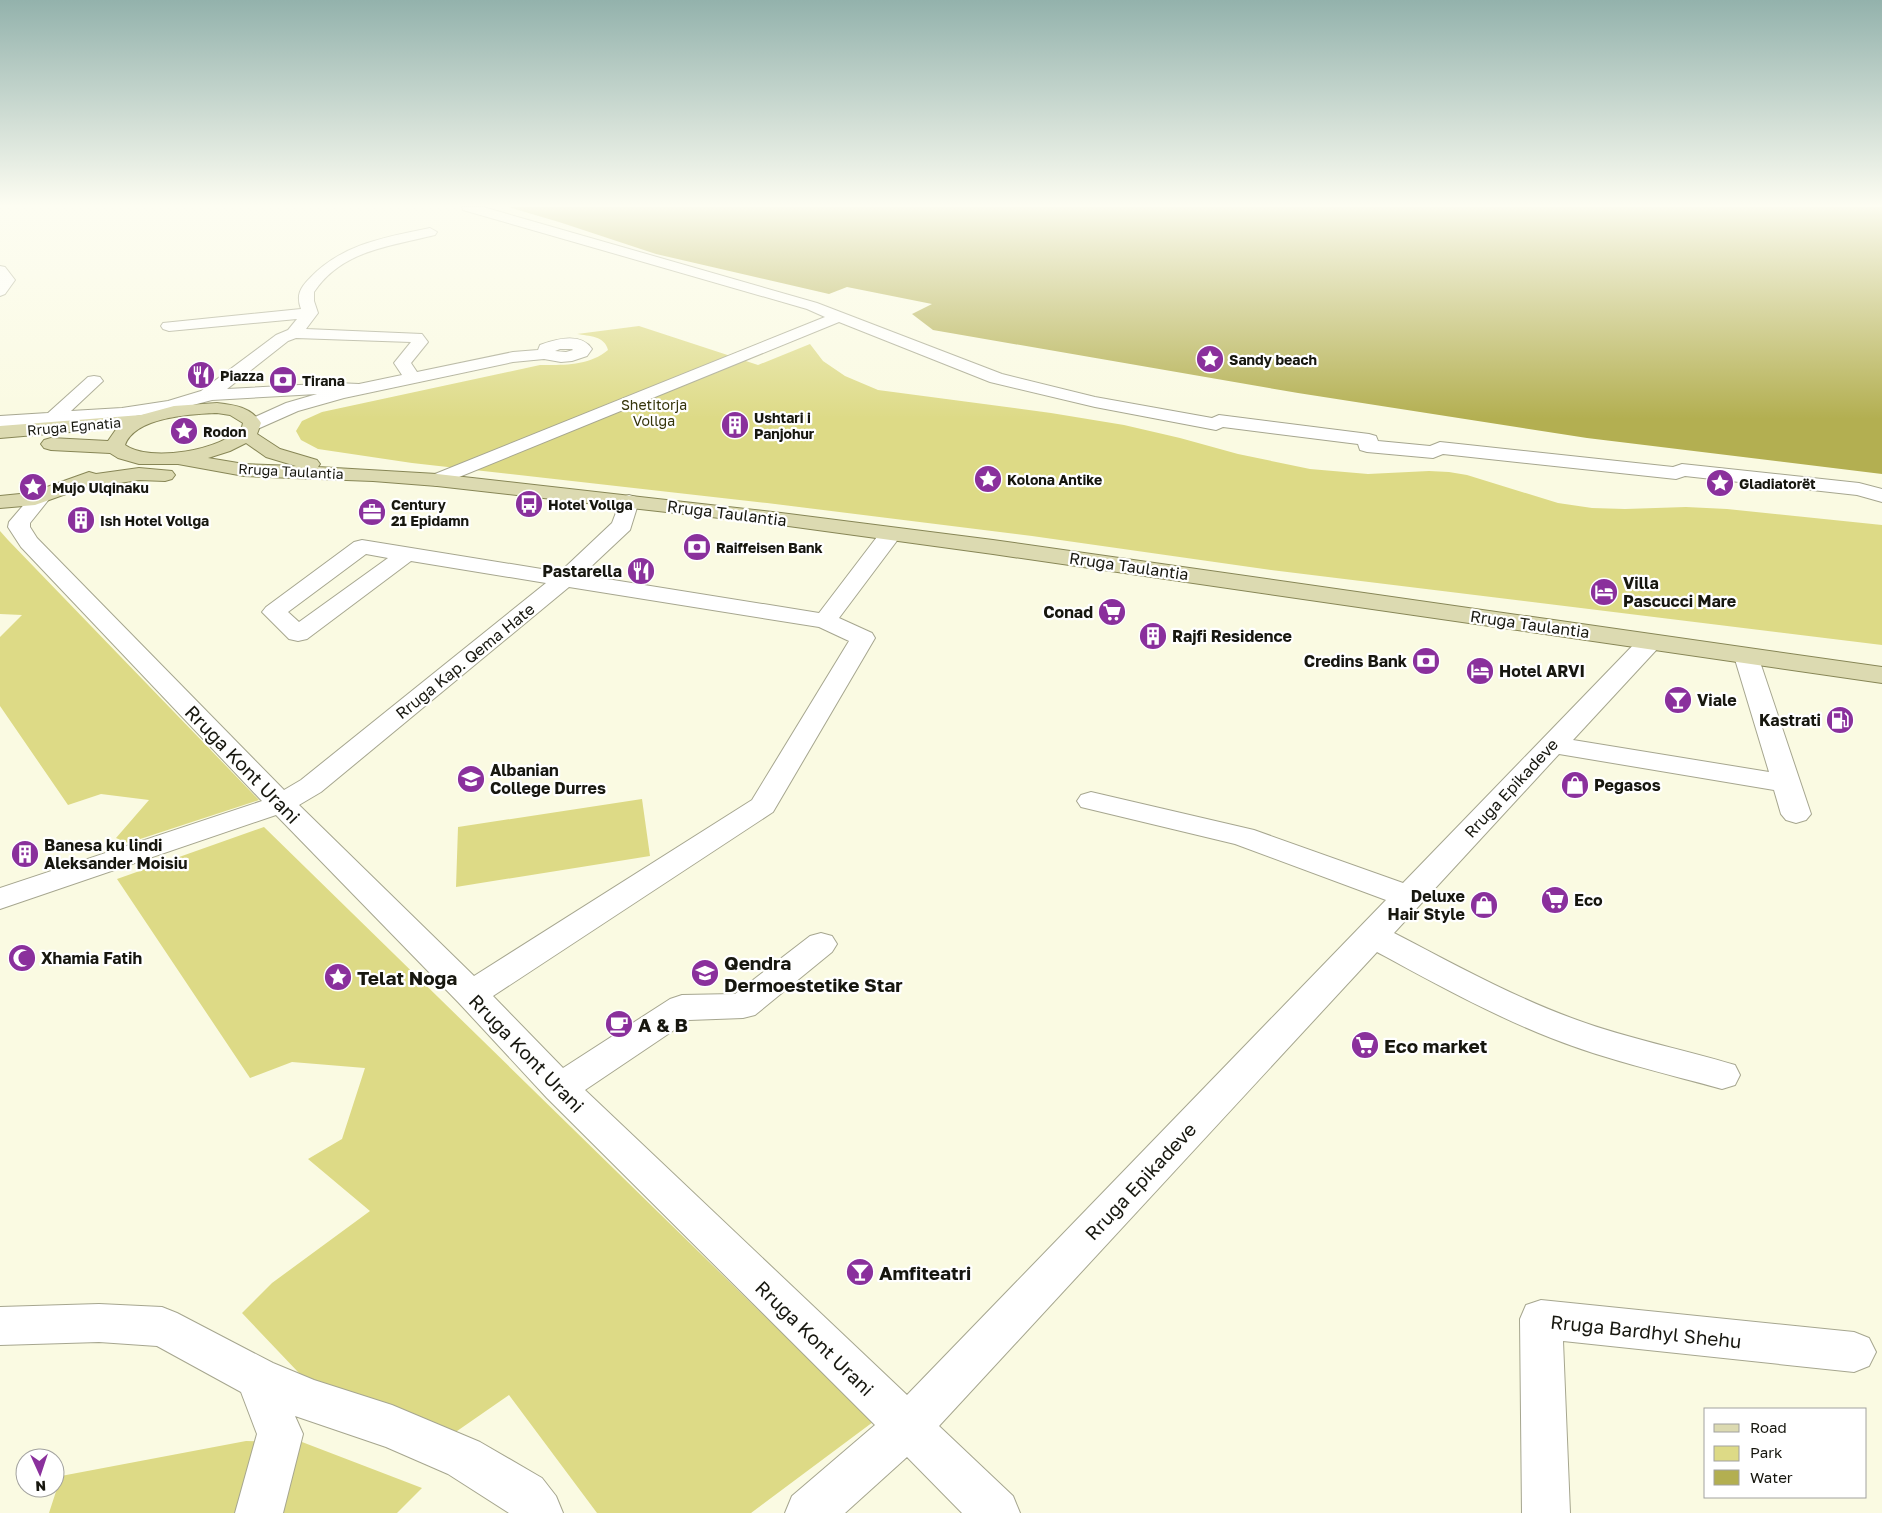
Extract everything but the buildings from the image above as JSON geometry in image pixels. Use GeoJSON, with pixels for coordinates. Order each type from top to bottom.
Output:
{"type":"FeatureCollection","features":[{"type":"Feature","properties":{"kind":"main road","name":"Rruga Taulantia"},"geometry":{"type":"LineString","coordinates":[[212,402],[248,415],[252,420],[249,430],[264,448],[289,459],[317,466],[374,475]]}},
{"type":"Feature","properties":{"kind":"main road"},"geometry":{"type":"LineString","coordinates":[[212,402],[148,418],[121,432],[115,440],[115,446],[119,452],[128,456],[155,459],[179,458],[218,449],[249,430]]}},
{"type":"Feature","properties":{"kind":"main road","name":"Rruga Egnatia"},"geometry":{"type":"LineString","coordinates":[[0,432],[86,426],[148,418]]}},
{"type":"Feature","properties":{"kind":"main road","name":"Rruga Egnatia"},"geometry":{"type":"LineString","coordinates":[[0,446],[63,444],[115,446]]}},
{"type":"Feature","properties":{"kind":"main road","name":"Rruga Taulantia"},"geometry":{"type":"LineString","coordinates":[[179,458],[244,470],[374,475],[437,480],[629,501],[891,534],[1217,578],[1882,675]]}},
{"type":"Feature","properties":{"kind":"main road","name":"Rruga Kont Urani"},"geometry":{"type":"LineString","coordinates":[[40,498],[71,484],[121,467],[155,459]]}},
{"type":"Feature","properties":{"kind":"main road"},"geometry":{"type":"LineString","coordinates":[[71,484],[139,474],[274,480],[374,475]]}},
{"type":"Feature","properties":{"kind":"main road"},"geometry":{"type":"LineString","coordinates":[[0,502],[27,502],[40,498]]}},
{"type":"Feature","properties":{"kind":"street"},"geometry":{"type":"LineString","coordinates":[[0,291],[8,280],[6,278]]}},
{"type":"Feature","properties":{"kind":"street"},"geometry":{"type":"LineString","coordinates":[[310,313],[306,295],[308,289],[318,278]]}},
{"type":"Feature","properties":{"kind":"street"},"geometry":{"type":"LineString","coordinates":[[713,278],[812,306],[996,378],[1095,402],[1216,424]]}},
{"type":"Feature","properties":{"kind":"street"},"geometry":{"type":"LineString","coordinates":[[169,326],[310,313]]}},
{"type":"Feature","properties":{"kind":"street"},"geometry":{"type":"LineString","coordinates":[[294,333],[310,313]]}},
{"type":"Feature","properties":{"kind":"street"},"geometry":{"type":"LineString","coordinates":[[437,480],[838,317]]}},
{"type":"Feature","properties":{"kind":"street"},"geometry":{"type":"LineString","coordinates":[[212,402],[282,338],[294,333],[416,337],[420,342],[402,363],[409,372]]}},
{"type":"Feature","properties":{"kind":"street"},"geometry":{"type":"LineString","coordinates":[[249,430],[292,407],[409,372],[500,351]]}},
{"type":"Feature","properties":{"kind":"street"},"geometry":{"type":"LineString","coordinates":[[270,393],[276,386],[346,380],[546,354]]}},
{"type":"Feature","properties":{"kind":"street"},"geometry":{"type":"LineString","coordinates":[[52,418],[94,381]]}},
{"type":"Feature","properties":{"kind":"street"},"geometry":{"type":"LineString","coordinates":[[212,402],[270,393],[336,388],[350,391]]}},
{"type":"Feature","properties":{"kind":"street"},"geometry":{"type":"LineString","coordinates":[[0,422],[350,391]]}},
{"type":"Feature","properties":{"kind":"street"},"geometry":{"type":"LineString","coordinates":[[1218,421],[1369,440],[1365,456],[1212,435],[1216,424],[1218,421]]}},
{"type":"Feature","properties":{"kind":"street"},"geometry":{"type":"LineString","coordinates":[[1367,446],[1433,452],[1440,448],[1676,474],[1688,484],[1862,504],[1878,495]]}},
{"type":"Feature","properties":{"kind":"street","name":"Rruga Kont Urani"},"geometry":{"type":"LineString","coordinates":[[40,498],[20,522],[19,527],[29,542],[281,804],[472,994],[560,1088],[996,1513]]}},
{"type":"Feature","properties":{"kind":"street","name":"Rruga Kap. Qema Hate"},"geometry":{"type":"LineString","coordinates":[[0,899],[281,804],[311,786],[565,579],[622,525],[629,501]]}},
{"type":"Feature","properties":{"kind":"street","name":"Rruga Kont Urani"},"geometry":{"type":"LineString","coordinates":[[0,526],[29,542]]}},
{"type":"Feature","properties":{"kind":"street"},"geometry":{"type":"LineString","coordinates":[[825,620],[891,534]]}},
{"type":"Feature","properties":{"kind":"street"},"geometry":{"type":"LineString","coordinates":[[407,554],[298,634],[274,612],[362,547],[407,554],[825,620],[862,638],[763,806],[472,994]]}},
{"type":"Feature","properties":{"kind":"street","name":"Rruga Epikadeve"},"geometry":{"type":"LineString","coordinates":[[809,1513],[907,1428],[1650,642]]}},
{"type":"Feature","properties":{"kind":"street"},"geometry":{"type":"LineString","coordinates":[[1746,656],[1796,814]]}},
{"type":"Feature","properties":{"kind":"street"},"geometry":{"type":"LineString","coordinates":[[1552,745],[1785,783]]}},
{"type":"Feature","properties":{"kind":"street"},"geometry":{"type":"LineString","coordinates":[[1091,800],[1244,837],[1409,897]]}},
{"type":"Feature","properties":{"kind":"street"},"geometry":{"type":"LineString","coordinates":[[1372,935],[1488,996],[1543,1022],[1625,1050],[1722,1075]]}},
{"type":"Feature","properties":{"kind":"street"},"geometry":{"type":"LineString","coordinates":[[560,1088],[682,1008],[743,1006],[821,944]]}},
{"type":"Feature","properties":{"kind":"street","name":"Rruga Bardhyl Shehu"},"geometry":{"type":"LineString","coordinates":[[1546,1513],[1541,1320],[1854,1352]]}},
{"type":"Feature","properties":{"kind":"street"},"geometry":{"type":"LineString","coordinates":[[0,1326],[99,1323],[162,1327],[257,1378],[312,1401],[392,1427],[464,1458],[525,1495],[539,1513]]}},
{"type":"Feature","properties":{"kind":"street"},"geometry":{"type":"LineString","coordinates":[[257,1378],[280,1434],[259,1513]]}},
{"type":"Feature","properties":{"kind":"green space","name":"Shetitorja Vollga"},"geometry":{"type":"Polygon","coordinates":[[[639,326],[758,365],[810,344],[823,361],[845,376],[878,390],[1051,413],[1124,425],[1238,454],[1310,469],[1368,474],[1449,472],[1467,475],[1558,503],[1592,508],[1686,507],[1727,509],[1882,525],[1882,645],[1271,570],[1032,536],[767,503],[412,463],[318,449],[301,440],[296,431],[302,421],[322,412],[540,365],[584,362],[608,350],[600,339],[577,334],[639,326]]]}},
{"type":"Feature","properties":{"kind":"green space"},"geometry":{"type":"Polygon","coordinates":[[[0,531],[259,800],[128,843],[116,838],[149,800],[101,794],[68,805],[0,706],[0,637],[22,615],[0,614],[0,531]]]}},
{"type":"Feature","properties":{"kind":"green space"},"geometry":{"type":"Polygon","coordinates":[[[642,799],[650,856],[456,887],[458,827],[642,799]]]}},
{"type":"Feature","properties":{"kind":"green space"},"geometry":{"type":"Polygon","coordinates":[[[264,827],[873,1422],[751,1513],[597,1513],[509,1395],[447,1438],[317,1392],[242,1313],[272,1283],[370,1211],[308,1159],[342,1139],[365,1068],[292,1062],[250,1078],[117,879],[264,827]]]}},
{"type":"Feature","properties":{"kind":"green space"},"geometry":{"type":"Polygon","coordinates":[[[246,1441],[302,1442],[422,1488],[397,1513],[49,1513],[54,1498],[65,1498],[65,1475],[246,1441]]]}},
{"type":"Feature","properties":{"kind":"water"},"geometry":{"type":"Polygon","coordinates":[[[758,278],[1882,278],[1882,474],[1587,438],[1298,393],[933,330],[912,314],[932,304],[847,287],[829,294],[758,278]]]}},
{"type":"Feature","properties":{"kind":"place","name":"Sandy beach"},"geometry":{"type":"Point","coordinates":[1210,359]}},
{"type":"Feature","properties":{"kind":"place","name":"Piazza"},"geometry":{"type":"Point","coordinates":[201,375]}},
{"type":"Feature","properties":{"kind":"place","name":"Tirana"},"geometry":{"type":"Point","coordinates":[283,380]}},
{"type":"Feature","properties":{"kind":"place","name":"Ushtari i Panjohur"},"geometry":{"type":"Point","coordinates":[735,425]}},
{"type":"Feature","properties":{"kind":"place","name":"Rodon"},"geometry":{"type":"Point","coordinates":[184,431]}},
{"type":"Feature","properties":{"kind":"place","name":"Kolona Antike"},"geometry":{"type":"Point","coordinates":[988,479]}},
{"type":"Feature","properties":{"kind":"place","name":"Gladiatorët"},"geometry":{"type":"Point","coordinates":[1720,483]}},
{"type":"Feature","properties":{"kind":"place","name":"Mujo Ulqinaku"},"geometry":{"type":"Point","coordinates":[33,487]}},
{"type":"Feature","properties":{"kind":"place","name":"Hotel Vollga"},"geometry":{"type":"Point","coordinates":[529,504]}},
{"type":"Feature","properties":{"kind":"place","name":"Century 21 Epidamn"},"geometry":{"type":"Point","coordinates":[372,512]}},
{"type":"Feature","properties":{"kind":"place","name":"Ish Hotel Vollga"},"geometry":{"type":"Point","coordinates":[81,520]}},
{"type":"Feature","properties":{"kind":"place","name":"Raiffeisen Bank"},"geometry":{"type":"Point","coordinates":[697,547]}},
{"type":"Feature","properties":{"kind":"place","name":"Pastarella"},"geometry":{"type":"Point","coordinates":[641,571]}},
{"type":"Feature","properties":{"kind":"place","name":"Villa Pascucci Mare"},"geometry":{"type":"Point","coordinates":[1604,592]}},
{"type":"Feature","properties":{"kind":"place","name":"Conad"},"geometry":{"type":"Point","coordinates":[1112,612]}},
{"type":"Feature","properties":{"kind":"place","name":"Rajfi Residence"},"geometry":{"type":"Point","coordinates":[1153,636]}},
{"type":"Feature","properties":{"kind":"place","name":"Credins Bank"},"geometry":{"type":"Point","coordinates":[1426,661]}},
{"type":"Feature","properties":{"kind":"place","name":"Hotel ARVI"},"geometry":{"type":"Point","coordinates":[1480,671]}},
{"type":"Feature","properties":{"kind":"place","name":"Viale"},"geometry":{"type":"Point","coordinates":[1678,700]}},
{"type":"Feature","properties":{"kind":"place","name":"Kastrati"},"geometry":{"type":"Point","coordinates":[1840,720]}},
{"type":"Feature","properties":{"kind":"place","name":"Albanian College Durres"},"geometry":{"type":"Point","coordinates":[471,779]}},
{"type":"Feature","properties":{"kind":"place","name":"Pegasos"},"geometry":{"type":"Point","coordinates":[1575,785]}},
{"type":"Feature","properties":{"kind":"place","name":"Banesa ku lindi Aleksander Moisiu"},"geometry":{"type":"Point","coordinates":[25,854]}},
{"type":"Feature","properties":{"kind":"place","name":"Eco"},"geometry":{"type":"Point","coordinates":[1555,900]}},
{"type":"Feature","properties":{"kind":"place","name":"Deluxe Hair Style"},"geometry":{"type":"Point","coordinates":[1484,905]}},
{"type":"Feature","properties":{"kind":"place","name":"Xhamia Fatih"},"geometry":{"type":"Point","coordinates":[22,958]}},
{"type":"Feature","properties":{"kind":"place","name":"Qendra Dermoestetike Star"},"geometry":{"type":"Point","coordinates":[705,973]}},
{"type":"Feature","properties":{"kind":"place","name":"Telat Noga"},"geometry":{"type":"Point","coordinates":[338,977]}},
{"type":"Feature","properties":{"kind":"place","name":"A & B"},"geometry":{"type":"Point","coordinates":[619,1024]}},
{"type":"Feature","properties":{"kind":"place","name":"Eco market"},"geometry":{"type":"Point","coordinates":[1365,1045]}},
{"type":"Feature","properties":{"kind":"place","name":"Amfiteatri"},"geometry":{"type":"Point","coordinates":[860,1272]}}]}
